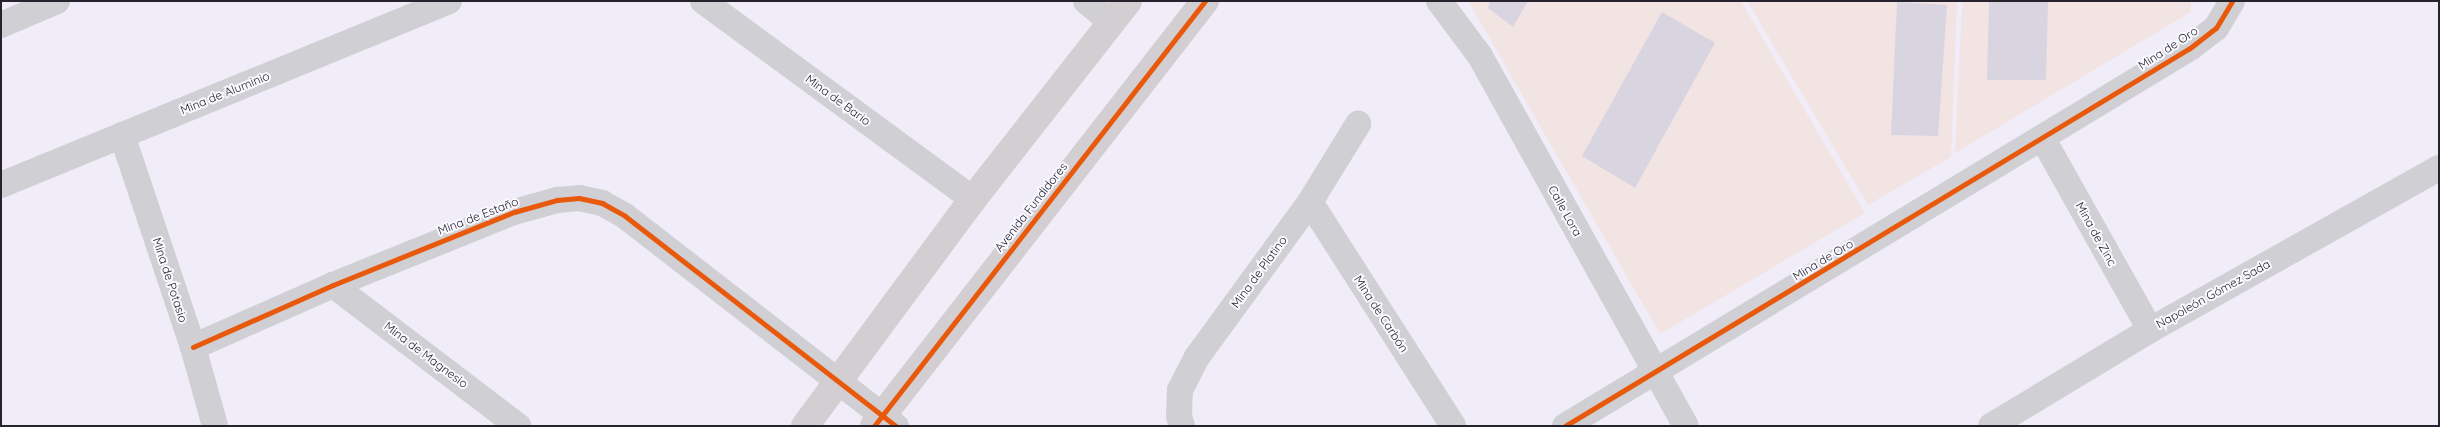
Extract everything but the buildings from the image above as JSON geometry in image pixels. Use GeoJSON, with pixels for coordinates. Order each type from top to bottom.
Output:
{"type":"FeatureCollection","features":[{"type":"Feature","properties":{"kind":"street"},"geometry":{"type":"LineString","coordinates":[[3,18],[57,1]]}},
{"type":"Feature","properties":{"kind":"street","name":"Mina de Aluminio"},"geometry":{"type":"LineString","coordinates":[[1,185],[449,1]]}},
{"type":"Feature","properties":{"kind":"street","name":"Mina de Bario"},"geometry":{"type":"LineString","coordinates":[[703,1],[973,199]]}},
{"type":"Feature","properties":{"kind":"street"},"geometry":{"type":"LineString","coordinates":[[805,426],[973,199],[1120,11],[1086,1]]}},
{"type":"Feature","properties":{"kind":"street","name":"Avenida Fundidores"},"geometry":{"type":"LineString","coordinates":[[884,422],[1205,1]]}},
{"type":"Feature","properties":{"kind":"street","name":"Calle Lora"},"geometry":{"type":"LineString","coordinates":[[1439,1],[1480,56],[1654,373],[1686,426]]}},
{"type":"Feature","properties":{"kind":"street","name":"Mina de Oro"},"geometry":{"type":"LineString","coordinates":[[1565,426],[2043,139],[2190,48],[2216,28],[2232,1]]}},
{"type":"Feature","properties":{"kind":"street","name":"Mina de Platino"},"geometry":{"type":"LineString","coordinates":[[1182,426],[1178,403],[1189,371],[1310,202],[1358,124]]}},
{"type":"Feature","properties":{"kind":"street","name":"Mina de Potasio"},"geometry":{"type":"LineString","coordinates":[[122,135],[193,347],[215,426]]}},
{"type":"Feature","properties":{"kind":"street","name":"Mina de Zinc"},"geometry":{"type":"LineString","coordinates":[[2043,139],[2150,330]]}},
{"type":"Feature","properties":{"kind":"street","name":"Napoleón Gómez Sada"},"geometry":{"type":"LineString","coordinates":[[1991,426],[2150,330],[2439,168]]}},
{"type":"Feature","properties":{"kind":"street","name":"Mina de Estaño"},"geometry":{"type":"LineString","coordinates":[[193,347],[333,285],[514,212],[557,200],[579,198],[602,203],[624,216],[839,381],[884,422]]}},
{"type":"Feature","properties":{"kind":"street","name":"Mina de Carbón"},"geometry":{"type":"LineString","coordinates":[[1310,202],[1453,426]]}},
{"type":"Feature","properties":{"kind":"street","name":"Mina de Magnesio"},"geometry":{"type":"LineString","coordinates":[[333,285],[518,426]]}},
{"type":"Feature","properties":{"kind":"shaded area"},"geometry":{"type":"Polygon","coordinates":[[[1468,1],[1741,1],[1865,213],[1660,334],[1468,1]]]}},
{"type":"Feature","properties":{"kind":"shaded area"},"geometry":{"type":"Polygon","coordinates":[[[1747,1],[1957,1],[1951,157],[1868,205],[1747,1]]]}},
{"type":"Feature","properties":{"kind":"shaded area"},"geometry":{"type":"Polygon","coordinates":[[[1962,1],[2191,1],[2191,12],[1955,153],[1962,1]]]}},
{"type":"Feature","properties":{"kind":"cycle path"},"geometry":{"type":"LineString","coordinates":[[874,426],[1205,1]]}},
{"type":"Feature","properties":{"kind":"cycle path"},"geometry":{"type":"LineString","coordinates":[[1565,426],[2190,48],[2216,28],[2232,1]]}},
{"type":"Feature","properties":{"kind":"cycle path"},"geometry":{"type":"LineString","coordinates":[[193,347],[333,285],[514,212],[557,200],[579,198],[602,203],[625,216],[896,426]]}}]}
